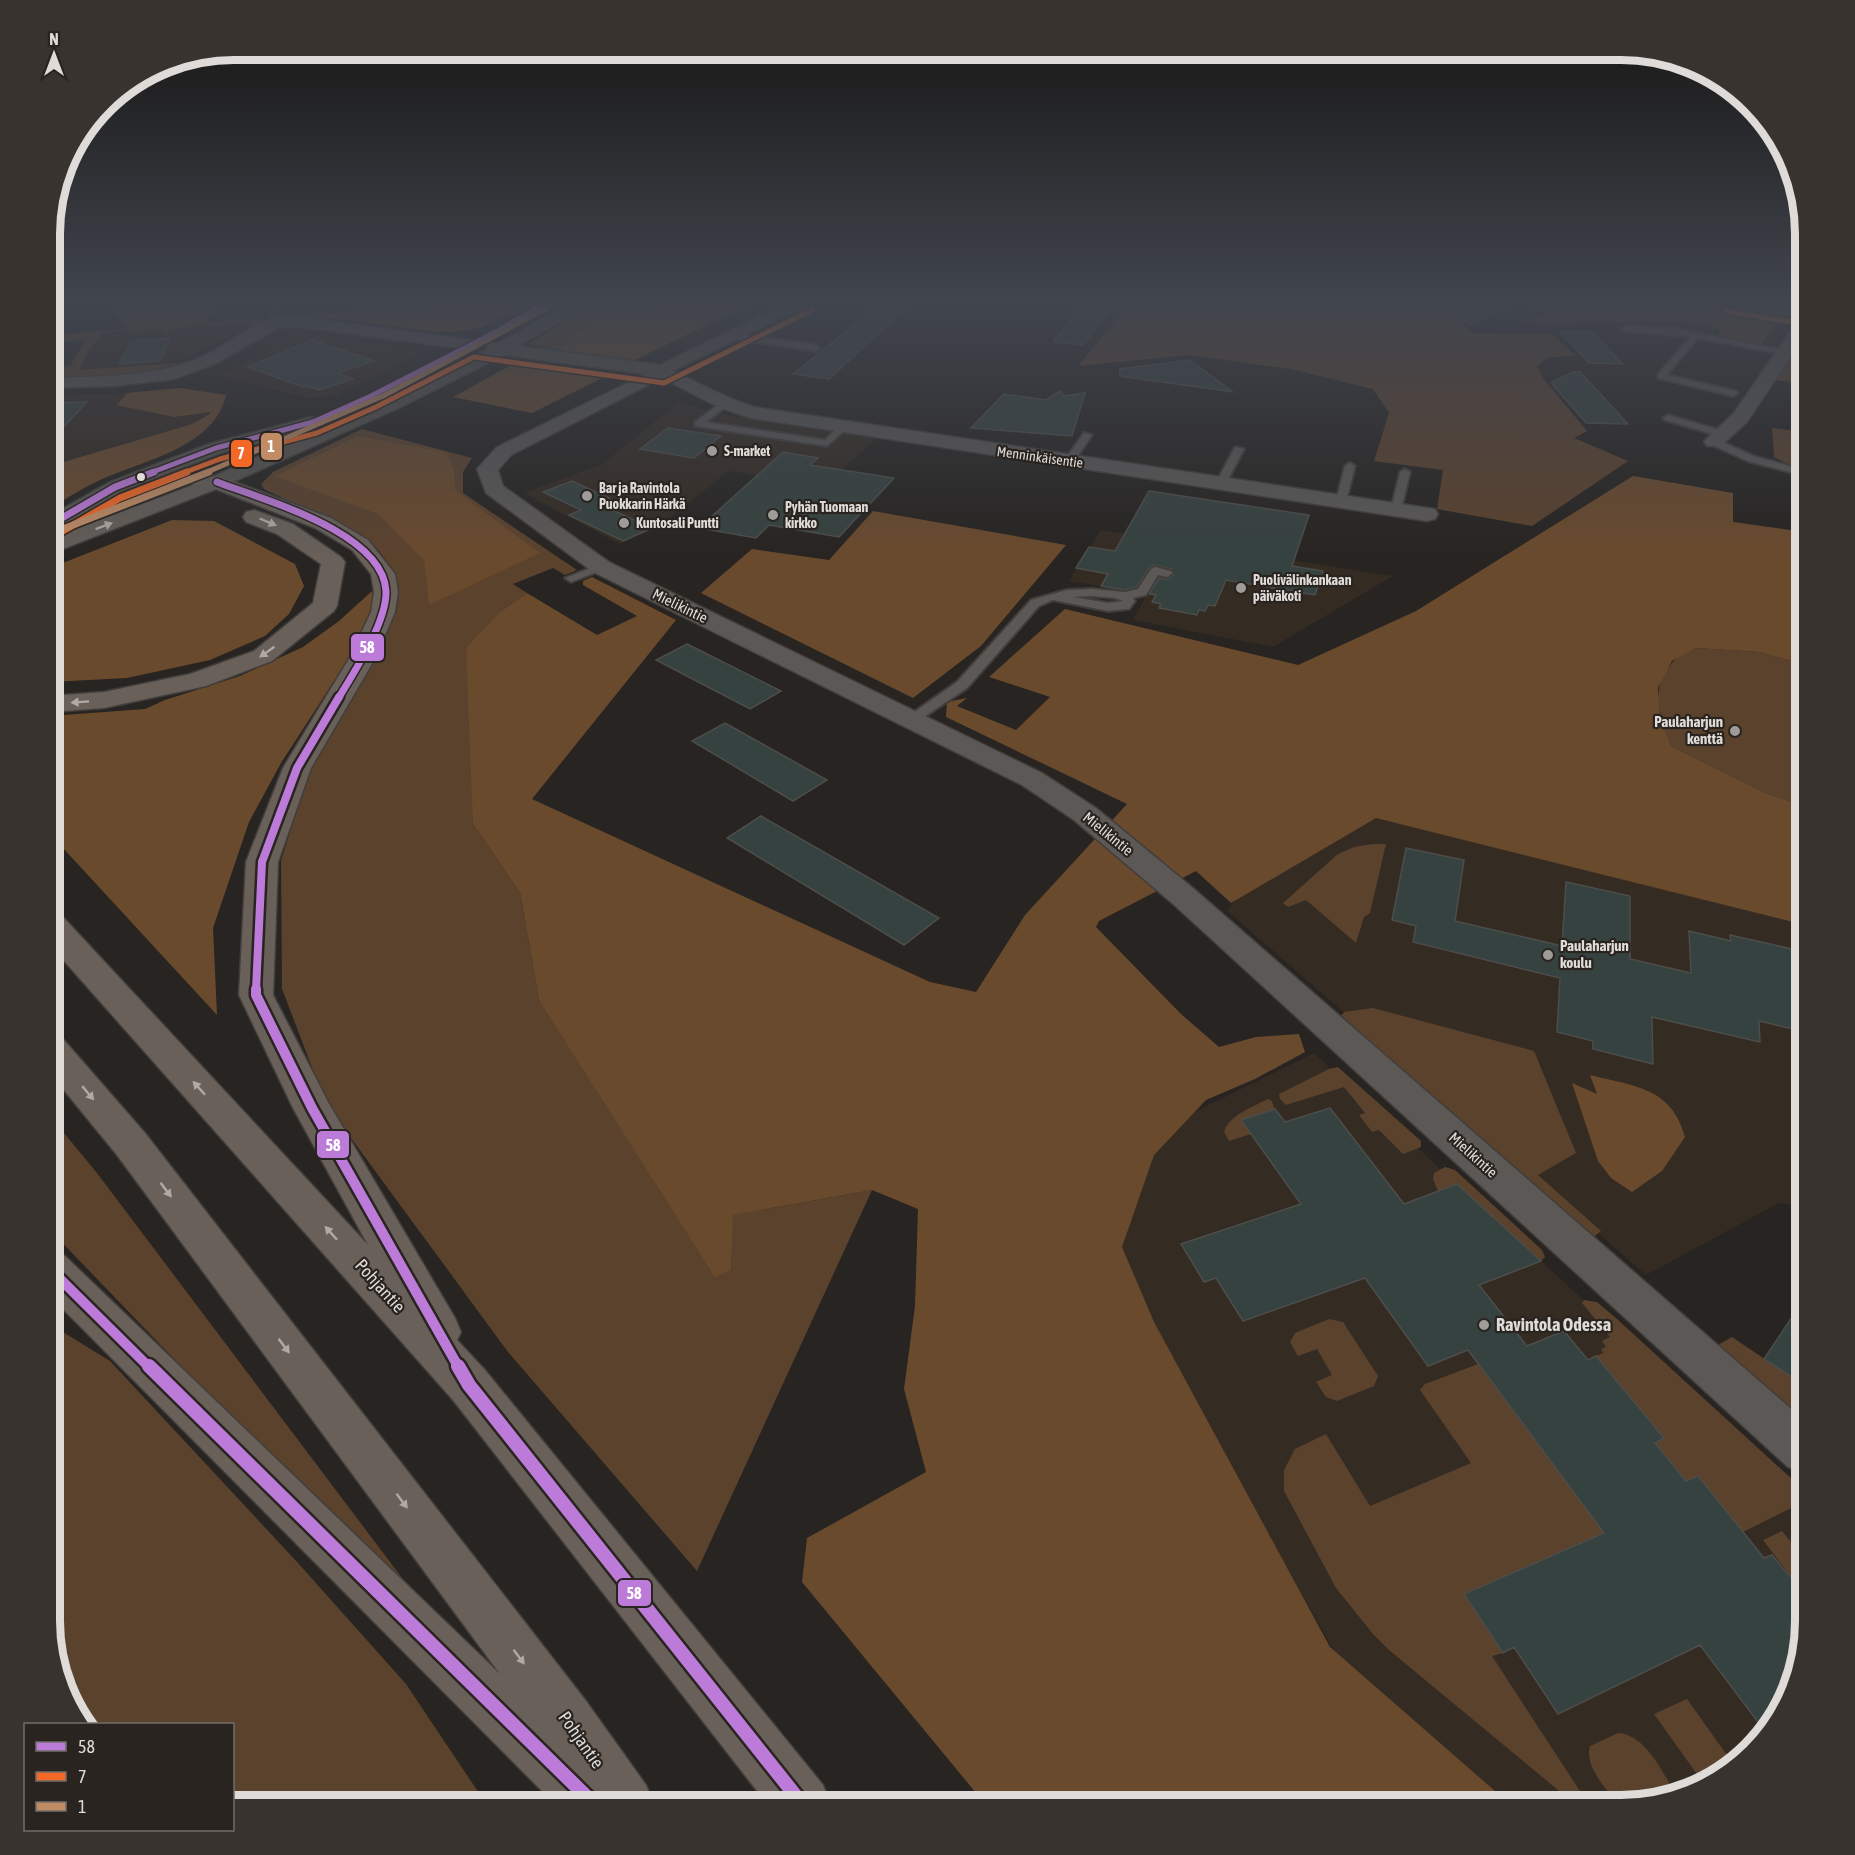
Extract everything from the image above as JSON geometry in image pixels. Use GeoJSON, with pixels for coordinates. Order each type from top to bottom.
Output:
{"type":"FeatureCollection","features":[{"type":"Feature","properties":{"kind":"highway"},"geometry":{"type":"LineString","coordinates":[[60,703],[104,700],[197,680],[263,656],[326,606],[333,562],[285,529],[198,484]]}},
{"type":"Feature","properties":{"kind":"highway"},"geometry":{"type":"LineString","coordinates":[[198,484],[281,506],[345,534],[370,555],[383,574],[386,592],[384,612],[363,657],[297,768],[262,862],[256,994],[312,1108],[469,1384]]}},
{"type":"Feature","properties":{"kind":"highway","name":"Pohjantie"},"geometry":{"type":"LineString","coordinates":[[60,935],[469,1384],[794,1795]]}},
{"type":"Feature","properties":{"kind":"highway","name":"Pohjantie"},"geometry":{"type":"LineString","coordinates":[[60,1060],[131,1144],[567,1720],[618,1795]]}},
{"type":"Feature","properties":{"kind":"highway"},"geometry":{"type":"LineString","coordinates":[[60,1279],[584,1795]]}},
{"type":"Feature","properties":{"kind":"main road"},"geometry":{"type":"LineString","coordinates":[[60,523],[198,484],[313,422],[392,386]]}},
{"type":"Feature","properties":{"kind":"main road"},"geometry":{"type":"LineString","coordinates":[[60,543],[198,484],[362,419],[429,386]]}},
{"type":"Feature","properties":{"kind":"main road"},"geometry":{"type":"LineString","coordinates":[[60,520],[115,488],[216,448],[313,422]]}},
{"type":"Feature","properties":{"kind":"street","name":"Mielikintie"},"geometry":{"type":"LineString","coordinates":[[633,386],[504,451],[487,470],[493,489],[601,567],[1032,779],[1085,814],[1183,896],[1795,1440]]}},
{"type":"Feature","properties":{"kind":"street","name":"Menninkäisentie"},"geometry":{"type":"LineString","coordinates":[[690,386],[724,403],[750,412],[1427,514]]}},
{"type":"Feature","properties":{"kind":"street"},"geometry":{"type":"LineString","coordinates":[[1719,438],[1740,418],[1763,386]]}},
{"type":"Feature","properties":{"kind":"lane"},"geometry":{"type":"LineString","coordinates":[[1702,386],[1733,393]]}},
{"type":"Feature","properties":{"kind":"lane"},"geometry":{"type":"LineString","coordinates":[[724,403],[699,424],[827,443],[843,427]]}},
{"type":"Feature","properties":{"kind":"lane"},"geometry":{"type":"LineString","coordinates":[[1668,418],[1719,438],[1752,459],[1795,470]]}},
{"type":"Feature","properties":{"kind":"lane"},"geometry":{"type":"LineString","coordinates":[[1069,461],[1087,435]]}},
{"type":"Feature","properties":{"kind":"lane"},"geometry":{"type":"LineString","coordinates":[[1221,483],[1239,449]]}},
{"type":"Feature","properties":{"kind":"lane"},"geometry":{"type":"LineString","coordinates":[[1341,501],[1350,466]]}},
{"type":"Feature","properties":{"kind":"lane"},"geometry":{"type":"LineString","coordinates":[[1396,510],[1405,472]]}},
{"type":"Feature","properties":{"kind":"lane"},"geometry":{"type":"LineString","coordinates":[[571,578],[601,567]]}},
{"type":"Feature","properties":{"kind":"lane"},"geometry":{"type":"LineString","coordinates":[[910,720],[962,685],[1035,603],[1055,597],[1108,607],[1125,606],[1129,601],[1125,596],[1142,592],[1155,571],[1167,573]]}},
{"type":"Feature","properties":{"kind":"lane"},"geometry":{"type":"LineString","coordinates":[[962,685],[976,692]]}},
{"type":"Feature","properties":{"kind":"shaded area"},"geometry":{"type":"Polygon","coordinates":[[[258,386],[357,386],[337,396],[308,398],[258,386]]]}},
{"type":"Feature","properties":{"kind":"shaded area"},"geometry":{"type":"Polygon","coordinates":[[[474,386],[587,386],[532,413],[453,397],[474,386]]]}},
{"type":"Feature","properties":{"kind":"shaded area"},"geometry":{"type":"Polygon","coordinates":[[[1359,386],[1549,386],[1587,431],[1574,438],[1628,461],[1532,526],[1437,509],[1443,470],[1374,461],[1389,413],[1373,389],[1359,386]]]}},
{"type":"Feature","properties":{"kind":"shaded area"},"geometry":{"type":"Polygon","coordinates":[[[180,388],[226,395],[219,414],[206,429],[190,441],[172,451],[94,483],[60,502],[60,463],[192,424],[210,414],[210,412],[174,417],[117,405],[127,393],[180,388]]]}},
{"type":"Feature","properties":{"kind":"shaded area"},"geometry":{"type":"Polygon","coordinates":[[[127,393],[118,404],[174,417],[201,411],[210,412],[210,414],[192,424],[60,463],[60,395],[127,393]]]}},
{"type":"Feature","properties":{"kind":"shaded area"},"geometry":{"type":"Polygon","coordinates":[[[678,403],[729,416],[877,438],[824,486],[729,471],[656,528],[620,544],[524,493],[603,464],[678,403]]]}},
{"type":"Feature","properties":{"kind":"shaded area"},"geometry":{"type":"Polygon","coordinates":[[[1772,428],[1795,431],[1795,465],[1774,457],[1772,428]]]}},
{"type":"Feature","properties":{"kind":"shaded area"},"geometry":{"type":"Polygon","coordinates":[[[362,429],[472,458],[463,472],[463,493],[577,570],[565,575],[553,568],[513,584],[527,593],[501,611],[473,824],[520,893],[539,1000],[731,1270],[732,1215],[872,1190],[697,1571],[508,1352],[326,1104],[282,989],[281,861],[310,767],[378,653],[397,610],[398,590],[393,571],[370,541],[264,489],[261,484],[273,472],[362,429]]]}},
{"type":"Feature","properties":{"kind":"shaded area"},"geometry":{"type":"Polygon","coordinates":[[[357,436],[446,452],[454,470],[455,490],[540,553],[429,605],[424,560],[378,514],[275,476],[357,436]]]}},
{"type":"Feature","properties":{"kind":"shaded area"},"geometry":{"type":"Polygon","coordinates":[[[1633,476],[1733,493],[1733,522],[1795,531],[1795,662],[1759,652],[1696,648],[1672,661],[1658,688],[1660,715],[1671,746],[1768,794],[1795,803],[1795,923],[1376,818],[1231,903],[1196,871],[1099,921],[1096,927],[1181,1014],[1219,1047],[1256,1037],[1299,1034],[1305,1052],[1255,1079],[1206,1100],[1154,1155],[1122,1247],[1154,1322],[1330,1647],[1500,1795],[978,1795],[802,1582],[807,1538],[926,1472],[904,1389],[915,1306],[918,1209],[872,1190],[733,1215],[731,1270],[715,1277],[539,1000],[520,893],[473,824],[466,648],[501,611],[527,593],[597,635],[637,616],[583,585],[583,581],[592,577],[676,620],[532,799],[930,982],[976,992],[1025,915],[1127,804],[946,717],[947,702],[967,698],[957,706],[1016,730],[1050,697],[989,677],[1065,609],[1298,665],[1416,611],[1633,476]]]}},
{"type":"Feature","properties":{"kind":"shaded area"},"geometry":{"type":"Polygon","coordinates":[[[873,511],[1066,545],[981,646],[913,698],[701,593],[752,549],[829,560],[873,511]]]}},
{"type":"Feature","properties":{"kind":"shaded area"},"geometry":{"type":"Polygon","coordinates":[[[172,520],[214,521],[295,564],[304,586],[289,614],[265,636],[210,660],[127,678],[60,681],[60,564],[172,520]]]}},
{"type":"Feature","properties":{"kind":"shaded area","name":"Puolivälinkankaan päiväkoti"},"geometry":{"type":"Polygon","coordinates":[[[1101,530],[1393,576],[1273,647],[1133,620],[1147,594],[1069,581],[1101,530]]]}},
{"type":"Feature","properties":{"kind":"shaded area"},"geometry":{"type":"Polygon","coordinates":[[[372,591],[375,605],[358,644],[281,763],[249,822],[213,928],[217,1015],[60,845],[60,715],[145,709],[165,700],[240,676],[303,647],[339,621],[372,591]]]}},
{"type":"Feature","properties":{"kind":"shaded area","name":"Paulaharjun kenttä"},"geometry":{"type":"Polygon","coordinates":[[[1696,648],[1759,652],[1795,662],[1795,803],[1768,794],[1671,746],[1660,714],[1659,693],[1665,673],[1680,656],[1696,648]]]}},
{"type":"Feature","properties":{"kind":"shaded area","name":"Paulaharjun koulu"},"geometry":{"type":"Polygon","coordinates":[[[1307,803],[1795,913],[1795,1204],[1779,1203],[1646,1275],[1227,911],[1307,803]]]}},
{"type":"Feature","properties":{"kind":"shaded area"},"geometry":{"type":"Polygon","coordinates":[[[1386,844],[1370,913],[1364,917],[1356,943],[1306,900],[1288,907],[1283,903],[1338,854],[1354,847],[1386,844]]]}},
{"type":"Feature","properties":{"kind":"shaded area"},"geometry":{"type":"Polygon","coordinates":[[[1373,1008],[1534,1051],[1576,1153],[1538,1175],[1601,1231],[1589,1241],[1338,1020],[1344,1012],[1373,1008]]]}},
{"type":"Feature","properties":{"kind":"shaded area"},"geometry":{"type":"Polygon","coordinates":[[[1314,1053],[1795,1494],[1795,1633],[1792,1655],[1782,1688],[1766,1718],[1752,1736],[1718,1766],[1688,1782],[1655,1792],[1633,1795],[1497,1795],[1338,1658],[1106,1249],[1137,1140],[1314,1053]]]}},
{"type":"Feature","properties":{"kind":"shaded area"},"geometry":{"type":"Polygon","coordinates":[[[1338,1067],[1421,1141],[1421,1147],[1403,1154],[1379,1130],[1372,1132],[1359,1115],[1365,1113],[1344,1087],[1286,1105],[1280,1099],[1279,1094],[1329,1069],[1338,1067]]]}},
{"type":"Feature","properties":{"kind":"shaded area"},"geometry":{"type":"Polygon","coordinates":[[[1590,1075],[1649,1091],[1661,1098],[1679,1120],[1685,1137],[1662,1171],[1632,1192],[1611,1178],[1598,1161],[1572,1083],[1597,1094],[1590,1075]]]}},
{"type":"Feature","properties":{"kind":"shaded area"},"geometry":{"type":"Polygon","coordinates":[[[1268,1099],[1271,1100],[1275,1109],[1241,1120],[1251,1134],[1229,1141],[1224,1132],[1231,1121],[1242,1112],[1268,1099]]]}},
{"type":"Feature","properties":{"kind":"shaded area"},"geometry":{"type":"Polygon","coordinates":[[[60,1128],[97,1173],[448,1639],[446,1642],[60,1240],[60,1128]]]}},
{"type":"Feature","properties":{"kind":"shaded area"},"geometry":{"type":"Polygon","coordinates":[[[1445,1167],[1455,1170],[1542,1250],[1545,1257],[1541,1261],[1457,1184],[1438,1191],[1433,1179],[1434,1173],[1445,1167]]]}},
{"type":"Feature","properties":{"kind":"shaded area"},"geometry":{"type":"Polygon","coordinates":[[[1584,1300],[1597,1302],[1795,1482],[1795,1506],[1743,1532],[1686,1481],[1655,1443],[1664,1438],[1637,1405],[1627,1408],[1611,1373],[1596,1356],[1603,1353],[1601,1349],[1606,1347],[1602,1341],[1610,1337],[1582,1303],[1584,1300]]]}},
{"type":"Feature","properties":{"kind":"shaded area"},"geometry":{"type":"Polygon","coordinates":[[[1329,1319],[1343,1322],[1378,1376],[1374,1386],[1337,1401],[1326,1397],[1316,1382],[1332,1375],[1317,1349],[1298,1356],[1290,1342],[1295,1333],[1329,1319]]]}},
{"type":"Feature","properties":{"kind":"shaded area"},"geometry":{"type":"Polygon","coordinates":[[[60,1330],[110,1361],[298,1563],[406,1684],[480,1795],[234,1795],[234,1723],[93,1723],[83,1708],[69,1677],[61,1644],[60,1330]]]}},
{"type":"Feature","properties":{"kind":"shaded area"},"geometry":{"type":"Polygon","coordinates":[[[1732,1337],[1795,1379],[1795,1425],[1709,1350],[1732,1337]]]}},
{"type":"Feature","properties":{"kind":"shaded area"},"geometry":{"type":"Polygon","coordinates":[[[1478,1364],[1604,1533],[1465,1594],[1503,1653],[1492,1656],[1582,1795],[1564,1795],[1389,1650],[1373,1634],[1336,1588],[1284,1491],[1284,1470],[1295,1449],[1326,1434],[1370,1506],[1471,1463],[1420,1390],[1425,1384],[1478,1364]]]}},
{"type":"Feature","properties":{"kind":"shaded area"},"geometry":{"type":"Polygon","coordinates":[[[1782,1531],[1795,1547],[1795,1582],[1763,1540],[1782,1531]]]}},
{"type":"Feature","properties":{"kind":"shaded area"},"geometry":{"type":"Polygon","coordinates":[[[1687,1699],[1729,1758],[1699,1777],[1654,1714],[1687,1699]]]}},
{"type":"Feature","properties":{"kind":"shaded area"},"geometry":{"type":"Polygon","coordinates":[[[1618,1733],[1628,1735],[1637,1740],[1653,1756],[1672,1787],[1633,1795],[1611,1795],[1593,1770],[1589,1754],[1590,1746],[1618,1733]]]}},
{"type":"Feature","properties":{"kind":"building"},"geometry":{"type":"Polygon","coordinates":[[[299,386],[333,386],[319,390],[299,386]]]}},
{"type":"Feature","properties":{"kind":"building"},"geometry":{"type":"Polygon","coordinates":[[[1188,386],[1224,386],[1233,392],[1188,386]]]}},
{"type":"Feature","properties":{"kind":"building"},"geometry":{"type":"Polygon","coordinates":[[[1553,386],[1593,386],[1628,424],[1586,423],[1553,386]]]}},
{"type":"Feature","properties":{"kind":"building"},"geometry":{"type":"Polygon","coordinates":[[[1060,391],[1064,396],[1085,393],[1072,436],[971,428],[1004,394],[1046,400],[1060,391]]]}},
{"type":"Feature","properties":{"kind":"building"},"geometry":{"type":"Polygon","coordinates":[[[87,402],[60,430],[60,403],[87,402]]]}},
{"type":"Feature","properties":{"kind":"building"},"geometry":{"type":"Polygon","coordinates":[[[668,428],[721,436],[694,458],[640,449],[668,428]]]}},
{"type":"Feature","properties":{"kind":"building"},"geometry":{"type":"Polygon","coordinates":[[[783,452],[818,458],[810,465],[894,478],[839,537],[769,525],[756,538],[699,528],[783,452]]]}},
{"type":"Feature","properties":{"kind":"building"},"geometry":{"type":"Polygon","coordinates":[[[572,481],[611,499],[599,504],[652,528],[623,541],[569,515],[581,510],[543,492],[572,481]]]}},
{"type":"Feature","properties":{"kind":"building"},"geometry":{"type":"Polygon","coordinates":[[[1149,491],[1309,515],[1292,566],[1323,571],[1315,595],[1226,580],[1215,606],[1208,605],[1205,611],[1199,610],[1197,615],[1159,608],[1161,604],[1152,602],[1156,595],[1149,594],[1159,578],[1167,579],[1174,575],[1172,569],[1154,565],[1149,568],[1137,587],[1125,590],[1101,586],[1108,574],[1076,568],[1089,547],[1115,551],[1149,491]]]}},
{"type":"Feature","properties":{"kind":"building"},"geometry":{"type":"Polygon","coordinates":[[[687,644],[781,691],[750,709],[656,660],[687,644]]]}},
{"type":"Feature","properties":{"kind":"building"},"geometry":{"type":"Polygon","coordinates":[[[725,723],[827,780],[793,801],[692,741],[725,723]]]}},
{"type":"Feature","properties":{"kind":"building"},"geometry":{"type":"Polygon","coordinates":[[[761,816],[939,918],[904,945],[727,838],[761,816]]]}},
{"type":"Feature","properties":{"kind":"building","name":"Paulaharjun koulu"},"geometry":{"type":"Polygon","coordinates":[[[1406,848],[1464,860],[1455,921],[1562,946],[1566,882],[1630,896],[1630,959],[1691,973],[1689,931],[1731,941],[1730,935],[1795,950],[1795,1029],[1759,1021],[1760,1042],[1652,1017],[1653,1064],[1593,1049],[1593,1041],[1557,1032],[1560,978],[1413,942],[1416,926],[1392,920],[1406,848]]]}},
{"type":"Feature","properties":{"kind":"building"},"geometry":{"type":"Polygon","coordinates":[[[1330,1108],[1404,1204],[1457,1184],[1541,1261],[1479,1285],[1527,1346],[1564,1331],[1588,1360],[1596,1356],[1664,1438],[1655,1443],[1686,1481],[1698,1476],[1764,1558],[1772,1555],[1795,1582],[1795,1633],[1792,1655],[1782,1688],[1760,1725],[1700,1645],[1558,1714],[1514,1647],[1503,1653],[1464,1594],[1604,1533],[1468,1350],[1428,1366],[1365,1278],[1243,1321],[1216,1278],[1204,1282],[1181,1244],[1301,1204],[1241,1120],[1275,1109],[1285,1122],[1330,1108]]]}},
{"type":"Feature","properties":{"kind":"building"},"geometry":{"type":"Polygon","coordinates":[[[1795,1312],[1795,1379],[1764,1359],[1795,1312]]]}},
{"type":"Feature","properties":{"kind":"transit line","name":"58"},"geometry":{"type":"LineString","coordinates":[[60,519],[115,487],[216,448],[313,422],[391,386]]}},
{"type":"Feature","properties":{"kind":"transit line","name":"1"},"geometry":{"type":"LineString","coordinates":[[60,530],[218,468],[342,415],[404,386]]}},
{"type":"Feature","properties":{"kind":"transit line","name":"7"},"geometry":{"type":"LineString","coordinates":[[60,533],[120,498],[220,459],[317,433],[418,386]]}},
{"type":"Feature","properties":{"kind":"transit line","name":"58"},"geometry":{"type":"LineString","coordinates":[[217,482],[281,506],[345,534],[370,555],[383,574],[386,592],[383,612],[363,657],[297,768],[262,862],[256,995],[312,1108],[469,1385],[795,1795]]}},
{"type":"Feature","properties":{"kind":"transit line","name":"58"},"geometry":{"type":"LineString","coordinates":[[60,1279],[585,1795]]}},
{"type":"Feature","properties":{"kind":"place","name":"S-market"},"geometry":{"type":"Point","coordinates":[712,451]}},
{"type":"Feature","properties":{"kind":"place","name":"Bar ja Ravintola Puokkarin Härkä"},"geometry":{"type":"Point","coordinates":[587,496]}},
{"type":"Feature","properties":{"kind":"place","name":"Pyhän Tuomaan kirkko"},"geometry":{"type":"Point","coordinates":[773,515]}},
{"type":"Feature","properties":{"kind":"place","name":"Kuntosali Puntti"},"geometry":{"type":"Point","coordinates":[624,523]}},
{"type":"Feature","properties":{"kind":"place","name":"Puolivälinkankaan päiväkoti"},"geometry":{"type":"Point","coordinates":[1241,588]}},
{"type":"Feature","properties":{"kind":"place","name":"Paulaharjun kenttä"},"geometry":{"type":"Point","coordinates":[1735,731]}},
{"type":"Feature","properties":{"kind":"place","name":"Paulaharjun koulu"},"geometry":{"type":"Point","coordinates":[1548,955]}},
{"type":"Feature","properties":{"kind":"place","name":"Ravintola Odessa"},"geometry":{"type":"Point","coordinates":[1484,1325]}}]}
